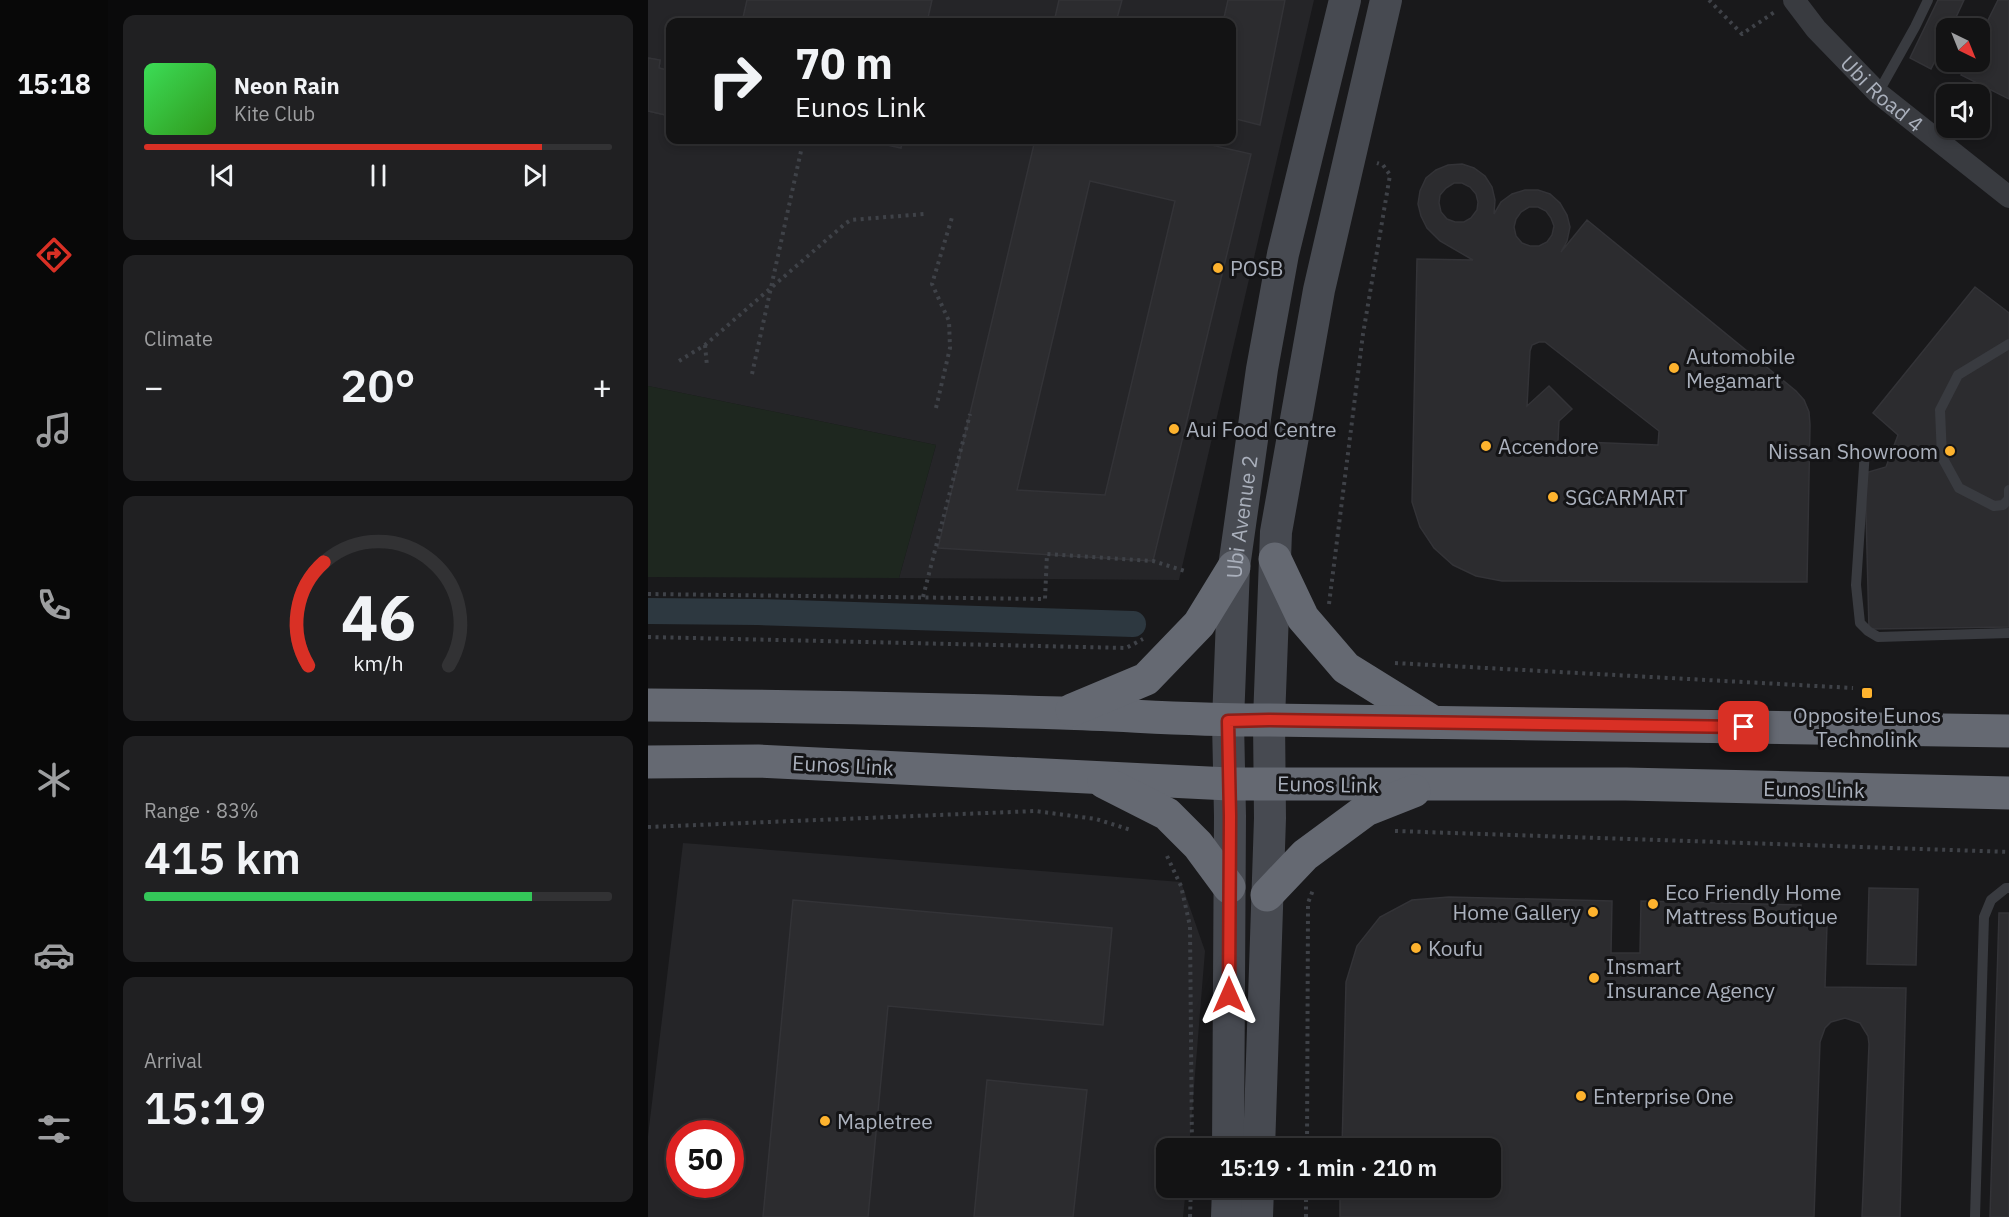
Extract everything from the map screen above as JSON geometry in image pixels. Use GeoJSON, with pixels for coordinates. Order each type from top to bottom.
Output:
{"type":"FeatureCollection","features":[{"type":"Feature","properties":{"kind":"highway"},"geometry":{"type":"LineString","coordinates":[[1275,559],[1303,618],[1346,668],[1433,722]]}},
{"type":"Feature","properties":{"kind":"highway"},"geometry":{"type":"LineString","coordinates":[[1065,713],[1146,679],[1199,624],[1234,567]]}},
{"type":"Feature","properties":{"kind":"highway"},"geometry":{"type":"LineString","coordinates":[[648,705],[825,706],[1065,713],[1228,721],[2009,731]]}},
{"type":"Feature","properties":{"kind":"highway","name":"Eunos Link"},"geometry":{"type":"LineString","coordinates":[[648,762],[758,761],[1229,784],[1638,784],[2009,793]]}},
{"type":"Feature","properties":{"kind":"highway"},"geometry":{"type":"LineString","coordinates":[[1094,777],[1167,814],[1198,845],[1229,887]]}},
{"type":"Feature","properties":{"kind":"highway"},"geometry":{"type":"LineString","coordinates":[[1267,895],[1305,855],[1366,810],[1430,785]]}},
{"type":"Feature","properties":{"kind":"main road","name":"Ubi Avenue 2"},"geometry":{"type":"LineString","coordinates":[[1228,1138],[1228,721],[1234,567],[1262,369],[1283,254],[1345,0]]}},
{"type":"Feature","properties":{"kind":"main road","name":"Ubi Avenue 2"},"geometry":{"type":"LineString","coordinates":[[1258,1138],[1271,783],[1269,720],[1276,532],[1319,290],[1386,0]]}},
{"type":"Feature","properties":{"kind":"main road"},"geometry":{"type":"LineString","coordinates":[[1227,1217],[1228,1198]]}},
{"type":"Feature","properties":{"kind":"main road"},"geometry":{"type":"LineString","coordinates":[[1257,1217],[1258,1198]]}},
{"type":"Feature","properties":{"kind":"street","name":"Ubi Road 4"},"geometry":{"type":"LineString","coordinates":[[1789,3],[1878,93],[2009,197]]}},
{"type":"Feature","properties":{"kind":"lane"},"geometry":{"type":"LineString","coordinates":[[1878,93],[1928,0]]}},
{"type":"Feature","properties":{"kind":"lane"},"geometry":{"type":"LineString","coordinates":[[2009,344],[1958,375],[1941,410],[1942,457],[1959,488],[1994,506],[2003,505],[2009,499],[2009,490]]}},
{"type":"Feature","properties":{"kind":"lane"},"geometry":{"type":"LineString","coordinates":[[1865,452],[1856,585],[1860,623],[1878,637],[2009,633]]}},
{"type":"Feature","properties":{"kind":"lane"},"geometry":{"type":"LineString","coordinates":[[1975,1217],[1984,917],[1991,900],[2009,888]]}},
{"type":"Feature","properties":{"kind":"path"},"geometry":{"type":"LineString","coordinates":[[1709,0],[1742,34],[1789,3]]}},
{"type":"Feature","properties":{"kind":"path"},"geometry":{"type":"LineString","coordinates":[[752,374],[801,151]]}},
{"type":"Feature","properties":{"kind":"path"},"geometry":{"type":"LineString","coordinates":[[1329,610],[1363,334],[1390,175],[1383,165],[1375,163]]}},
{"type":"Feature","properties":{"kind":"path"},"geometry":{"type":"LineString","coordinates":[[936,408],[950,348],[949,321],[932,285],[953,213]]}},
{"type":"Feature","properties":{"kind":"path"},"geometry":{"type":"LineString","coordinates":[[679,361],[705,345],[771,286],[851,220],[924,214]]}},
{"type":"Feature","properties":{"kind":"path"},"geometry":{"type":"LineString","coordinates":[[705,345],[707,366]]}},
{"type":"Feature","properties":{"kind":"path"},"geometry":{"type":"LineString","coordinates":[[923,597],[970,414]]}},
{"type":"Feature","properties":{"kind":"path"},"geometry":{"type":"LineString","coordinates":[[648,594],[1045,599],[1047,555],[1154,561],[1188,572]]}},
{"type":"Feature","properties":{"kind":"path"},"geometry":{"type":"LineString","coordinates":[[648,637],[1126,648],[1152,634]]}},
{"type":"Feature","properties":{"kind":"path"},"geometry":{"type":"LineString","coordinates":[[1389,663],[1853,688]]}},
{"type":"Feature","properties":{"kind":"path"},"geometry":{"type":"LineString","coordinates":[[648,827],[1035,811],[1096,819],[1135,831]]}},
{"type":"Feature","properties":{"kind":"path"},"geometry":{"type":"LineString","coordinates":[[1395,831],[2009,852]]}},
{"type":"Feature","properties":{"kind":"path"},"geometry":{"type":"LineString","coordinates":[[1162,846],[1181,886],[1190,926],[1192,1138]]}},
{"type":"Feature","properties":{"kind":"path"},"geometry":{"type":"LineString","coordinates":[[1306,1138],[1308,903],[1316,883]]}},
{"type":"Feature","properties":{"kind":"path"},"geometry":{"type":"LineString","coordinates":[[1190,1217],[1191,1198]]}},
{"type":"Feature","properties":{"kind":"path"},"geometry":{"type":"LineString","coordinates":[[1306,1198],[1306,1217]]}},
{"type":"Feature","properties":{"kind":"shaded area"},"geometry":{"type":"Polygon","coordinates":[[[648,0],[1314,0],[1179,580],[899,578],[936,445],[648,386],[648,0]]]}},
{"type":"Feature","properties":{"kind":"shaded area"},"geometry":{"type":"Polygon","coordinates":[[[648,386],[936,445],[899,578],[648,577],[648,386]]]}},
{"type":"Feature","properties":{"kind":"shaded area"},"geometry":{"type":"Polygon","coordinates":[[[683,843],[1181,882],[1205,951],[1190,1138],[1156,1138],[1156,1198],[1185,1198],[1183,1217],[648,1217],[648,1136],[683,843]]]}},
{"type":"Feature","properties":{"kind":"building"},"geometry":{"type":"Polygon","coordinates":[[[747,0],[932,0],[928,18],[743,18],[747,0]]]}},
{"type":"Feature","properties":{"kind":"building"},"geometry":{"type":"Polygon","coordinates":[[[1059,0],[1122,0],[1117,18],[1055,18],[1059,0]]]}},
{"type":"Feature","properties":{"kind":"building"},"geometry":{"type":"Polygon","coordinates":[[[1228,0],[1285,0],[1260,125],[1236,119],[1236,18],[1224,18],[1228,0]]]}},
{"type":"Feature","properties":{"kind":"building"},"geometry":{"type":"Polygon","coordinates":[[[1938,0],[1964,0],[1956,18],[1936,18],[1936,59],[1931,69],[1910,58],[1938,0]]]}},
{"type":"Feature","properties":{"kind":"building"},"geometry":{"type":"Polygon","coordinates":[[[1998,0],[2009,0],[2009,99],[1990,90],[1990,84],[1979,84],[1961,75],[1962,72],[1990,72],[1989,18],[1998,0]]]}},
{"type":"Feature","properties":{"kind":"building"},"geometry":{"type":"Polygon","coordinates":[[[648,58],[660,60],[659,68],[666,70],[666,115],[648,111],[648,58]]]}},
{"type":"Feature","properties":{"kind":"building"},"geometry":{"type":"Polygon","coordinates":[[[648,58],[660,60],[659,68],[666,70],[666,115],[648,111],[648,58]]]}},
{"type":"Feature","properties":{"kind":"building"},"geometry":{"type":"Polygon","coordinates":[[[882,144],[902,144],[901,148],[882,144]]]}},
{"type":"Feature","properties":{"kind":"building"},"geometry":{"type":"Polygon","coordinates":[[[1034,144],[1207,144],[1251,154],[1153,561],[938,548],[1034,144]],[[1090,181],[1017,490],[1105,495],[1175,201],[1090,181]]]}},
{"type":"Feature","properties":{"kind":"building","name":"Automobile Megamart"},"geometry":{"type":"Polygon","coordinates":[[[1462,164],[1474,168],[1485,176],[1492,187],[1495,200],[1494,214],[1501,202],[1512,194],[1525,190],[1538,190],[1550,194],[1560,203],[1567,215],[1570,227],[1567,241],[1561,252],[1587,220],[1796,391],[1804,400],[1809,412],[1810,425],[1807,582],[1502,581],[1476,576],[1453,565],[1434,548],[1420,527],[1412,502],[1417,259],[1473,260],[1440,241],[1427,228],[1418,204],[1420,191],[1426,178],[1436,170],[1448,165],[1462,164]],[[1454,183],[1440,195],[1441,212],[1447,219],[1464,222],[1471,218],[1477,210],[1476,194],[1462,183],[1454,183]],[[1529,207],[1521,212],[1514,227],[1516,236],[1522,243],[1539,246],[1547,242],[1554,226],[1546,211],[1538,207],[1529,207]],[[1545,342],[1532,345],[1527,406],[1549,386],[1572,409],[1559,421],[1558,441],[1658,445],[1659,431],[1545,342]]]}},
{"type":"Feature","properties":{"kind":"building","name":"Nissan Showroom"},"geometry":{"type":"Polygon","coordinates":[[[1975,287],[2009,313],[2009,627],[1869,629],[1865,473],[1886,467],[1898,435],[1873,413],[1975,287]]]}},
{"type":"Feature","properties":{"kind":"building"},"geometry":{"type":"Polygon","coordinates":[[[1869,888],[1918,889],[1916,965],[1867,964],[1869,888]]]}},
{"type":"Feature","properties":{"kind":"building","name":"Enterprise One"},"geometry":{"type":"Polygon","coordinates":[[[1449,897],[1612,901],[1611,953],[1640,953],[1641,901],[1801,905],[1800,924],[1827,925],[1825,987],[1906,988],[1900,1217],[1862,1217],[1869,1044],[1868,1036],[1860,1023],[1845,1018],[1831,1022],[1825,1028],[1820,1042],[1814,1217],[1340,1217],[1340,1198],[1501,1198],[1501,1138],[1342,1138],[1346,982],[1357,946],[1380,917],[1412,900],[1449,897]]]}},
{"type":"Feature","properties":{"kind":"building","name":"Mapletree"},"geometry":{"type":"Polygon","coordinates":[[[793,900],[1112,928],[1103,1025],[888,1006],[868,1217],[763,1217],[793,900]]]}},
{"type":"Feature","properties":{"kind":"building"},"geometry":{"type":"Polygon","coordinates":[[[1999,913],[2009,913],[2009,1217],[1990,1217],[1999,913]]]}},
{"type":"Feature","properties":{"kind":"building"},"geometry":{"type":"Polygon","coordinates":[[[987,1080],[1087,1090],[1073,1217],[974,1217],[987,1080]]]}},
{"type":"Feature","properties":{"kind":"waterway"},"geometry":{"type":"LineString","coordinates":[[648,611],[758,612],[1133,624]]}},
{"type":"Feature","properties":{"kind":"place","name":"POSB"},"geometry":{"type":"Point","coordinates":[1218,268]}},
{"type":"Feature","properties":{"kind":"place","name":"Automobile Megamart"},"geometry":{"type":"Point","coordinates":[1674,368]}},
{"type":"Feature","properties":{"kind":"place","name":"Aui Food Centre"},"geometry":{"type":"Point","coordinates":[1174,429]}},
{"type":"Feature","properties":{"kind":"place","name":"Accendore"},"geometry":{"type":"Point","coordinates":[1486,446]}},
{"type":"Feature","properties":{"kind":"place","name":"Nissan Showroom"},"geometry":{"type":"Point","coordinates":[1950,451]}},
{"type":"Feature","properties":{"kind":"place","name":"SGCARMART"},"geometry":{"type":"Point","coordinates":[1553,497]}},
{"type":"Feature","properties":{"kind":"place","name":"Opposite Eunos Technolink"},"geometry":{"type":"Point","coordinates":[1867,693]}},
{"type":"Feature","properties":{"kind":"place","name":"Eco Friendly Home Mattress Boutique"},"geometry":{"type":"Point","coordinates":[1653,904]}},
{"type":"Feature","properties":{"kind":"place","name":"Home Gallery"},"geometry":{"type":"Point","coordinates":[1593,912]}},
{"type":"Feature","properties":{"kind":"place","name":"Koufu"},"geometry":{"type":"Point","coordinates":[1416,948]}},
{"type":"Feature","properties":{"kind":"place","name":"Insmart Insurance Agency"},"geometry":{"type":"Point","coordinates":[1594,978]}},
{"type":"Feature","properties":{"kind":"place","name":"Enterprise One"},"geometry":{"type":"Point","coordinates":[1581,1096]}},
{"type":"Feature","properties":{"kind":"place","name":"Mapletree"},"geometry":{"type":"Point","coordinates":[825,1121]}},
{"type":"Feature","properties":{"kind":"route"},"geometry":{"type":"LineString","coordinates":[[1229,995],[1228,721],[1744,727]]}}]}
